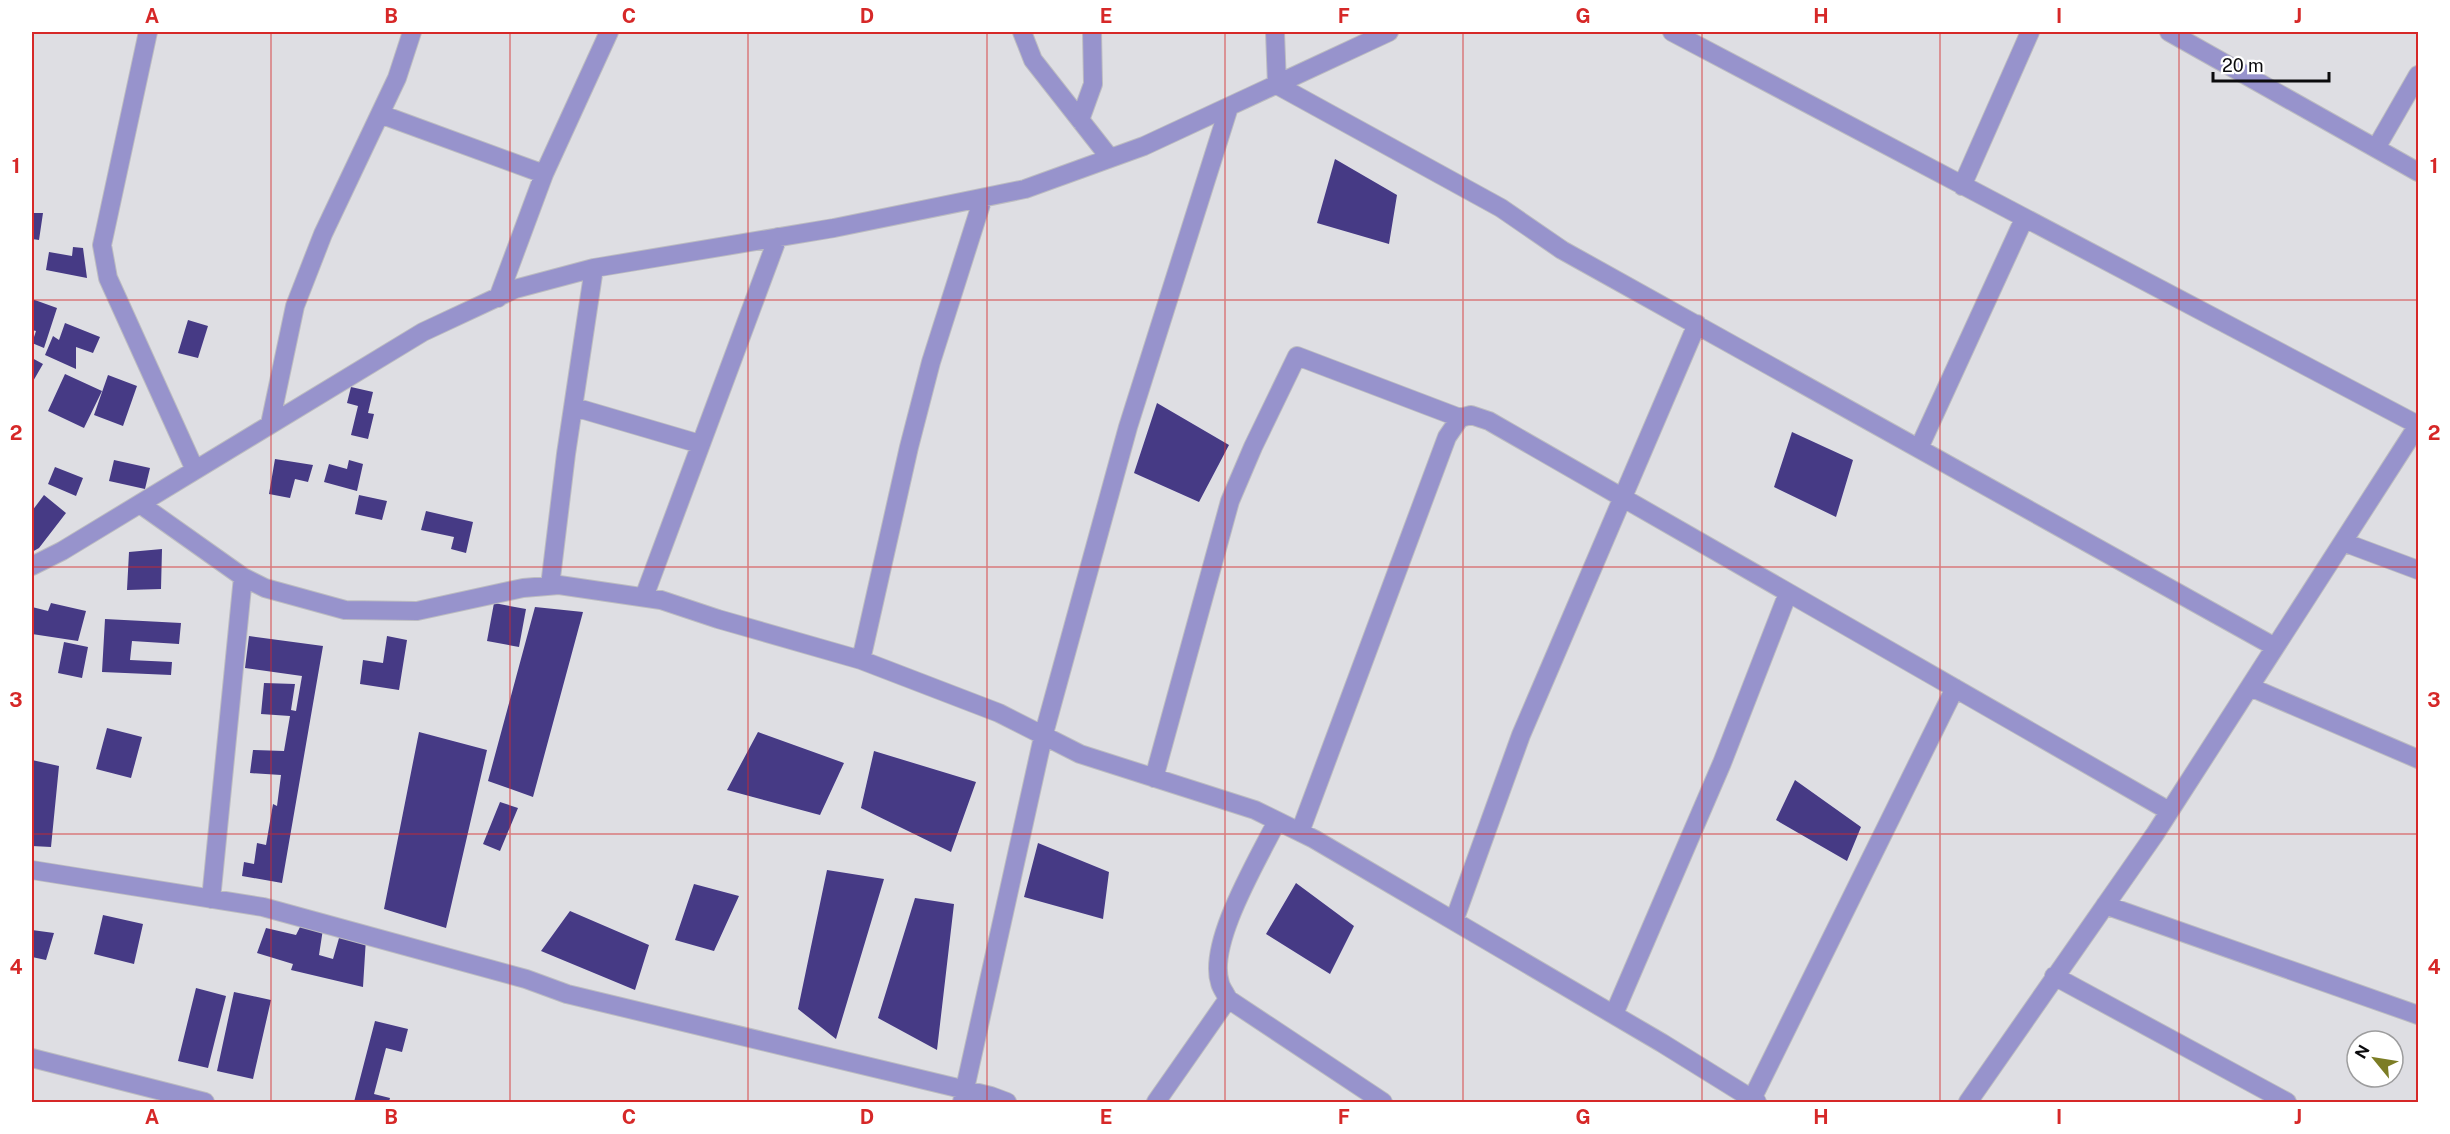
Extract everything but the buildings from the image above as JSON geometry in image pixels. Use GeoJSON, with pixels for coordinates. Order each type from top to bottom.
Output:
{"type":"FeatureCollection","features":[{"type":"Feature","properties":{"kind":"street"},"geometry":{"type":"LineString","coordinates":[[148,32],[102,245],[108,278],[195,470]]}},
{"type":"Feature","properties":{"kind":"street"},"geometry":{"type":"LineString","coordinates":[[270,424],[295,306],[323,234],[397,78],[412,32]]}},
{"type":"Feature","properties":{"kind":"street"},"geometry":{"type":"LineString","coordinates":[[498,298],[544,174],[609,32]]}},
{"type":"Feature","properties":{"kind":"street"},"geometry":{"type":"LineString","coordinates":[[1022,32],[1033,60],[1110,158]]}},
{"type":"Feature","properties":{"kind":"street"},"geometry":{"type":"LineString","coordinates":[[1080,120],[1093,84],[1092,32]]}},
{"type":"Feature","properties":{"kind":"street"},"geometry":{"type":"LineString","coordinates":[[1275,32],[1276,85]]}},
{"type":"Feature","properties":{"kind":"street"},"geometry":{"type":"LineString","coordinates":[[32,566],[62,551],[423,332],[515,289],[594,268],[778,237],[1025,189],[1144,147],[1389,32]]}},
{"type":"Feature","properties":{"kind":"street"},"geometry":{"type":"LineString","coordinates":[[1672,32],[2418,425],[2169,811],[1968,1102]]}},
{"type":"Feature","properties":{"kind":"street"},"geometry":{"type":"LineString","coordinates":[[1962,186],[2031,32]]}},
{"type":"Feature","properties":{"kind":"street"},"geometry":{"type":"LineString","coordinates":[[2169,32],[2418,172]]}},
{"type":"Feature","properties":{"kind":"street"},"geometry":{"type":"LineString","coordinates":[[2376,148],[2418,75]]}},
{"type":"Feature","properties":{"kind":"street"},"geometry":{"type":"LineString","coordinates":[[1276,85],[1501,208],[1562,250],[2276,647]]}},
{"type":"Feature","properties":{"kind":"street"},"geometry":{"type":"LineString","coordinates":[[964,1096],[1043,737],[1128,427],[1229,107]]}},
{"type":"Feature","properties":{"kind":"street"},"geometry":{"type":"LineString","coordinates":[[380,114],[544,174]]}},
{"type":"Feature","properties":{"kind":"street"},"geometry":{"type":"LineString","coordinates":[[861,660],[909,447],[931,362],[983,198]]}},
{"type":"Feature","properties":{"kind":"street"},"geometry":{"type":"LineString","coordinates":[[1919,448],[2024,219]]}},
{"type":"Feature","properties":{"kind":"street"},"geometry":{"type":"LineString","coordinates":[[644,597],[778,237]]}},
{"type":"Feature","properties":{"kind":"street"},"geometry":{"type":"LineString","coordinates":[[550,586],[594,268]]}},
{"type":"Feature","properties":{"kind":"street"},"geometry":{"type":"LineString","coordinates":[[1454,921],[1521,735],[1697,324]]}},
{"type":"Feature","properties":{"kind":"street"},"geometry":{"type":"LineString","coordinates":[[1154,778],[1230,501],[1297,356],[1460,418],[1471,415],[1489,421],[2169,811]]}},
{"type":"Feature","properties":{"kind":"street"},"geometry":{"type":"LineString","coordinates":[[574,407],[700,444]]}},
{"type":"Feature","properties":{"kind":"street"},"geometry":{"type":"LineString","coordinates":[[1300,832],[1447,437],[1460,418]]}},
{"type":"Feature","properties":{"kind":"street"},"geometry":{"type":"LineString","coordinates":[[140,504],[243,577],[265,588],[345,610],[417,611],[523,588],[550,586],[661,600],[861,660],[999,713],[1080,754],[1255,810],[1300,832],[1614,1014],[1754,1101],[1955,688]]}},
{"type":"Feature","properties":{"kind":"street"},"geometry":{"type":"LineString","coordinates":[[2343,542],[2418,570]]}},
{"type":"Feature","properties":{"kind":"street"},"geometry":{"type":"LineString","coordinates":[[211,899],[243,577]]}},
{"type":"Feature","properties":{"kind":"street"},"geometry":{"type":"LineString","coordinates":[[1614,1014],[1722,763],[1788,593]]}},
{"type":"Feature","properties":{"kind":"street"},"geometry":{"type":"LineString","coordinates":[[2250,687],[2418,759]]}},
{"type":"Feature","properties":{"kind":"street"},"geometry":{"type":"LineString","coordinates":[[1277,821],[1233,907],[1218,957],[1219,982],[1228,999],[1383,1102]]}},
{"type":"Feature","properties":{"kind":"street"},"geometry":{"type":"LineString","coordinates":[[32,870],[263,907],[526,979],[567,994],[964,1096],[1007,1102]]}},
{"type":"Feature","properties":{"kind":"street"},"geometry":{"type":"LineString","coordinates":[[2105,904],[2418,1013]]}},
{"type":"Feature","properties":{"kind":"street"},"geometry":{"type":"LineString","coordinates":[[2054,976],[2287,1102]]}},
{"type":"Feature","properties":{"kind":"street"},"geometry":{"type":"LineString","coordinates":[[1156,1102],[1228,999]]}},
{"type":"Feature","properties":{"kind":"street"},"geometry":{"type":"LineString","coordinates":[[32,1058],[166,1098],[205,1102]]}}]}
